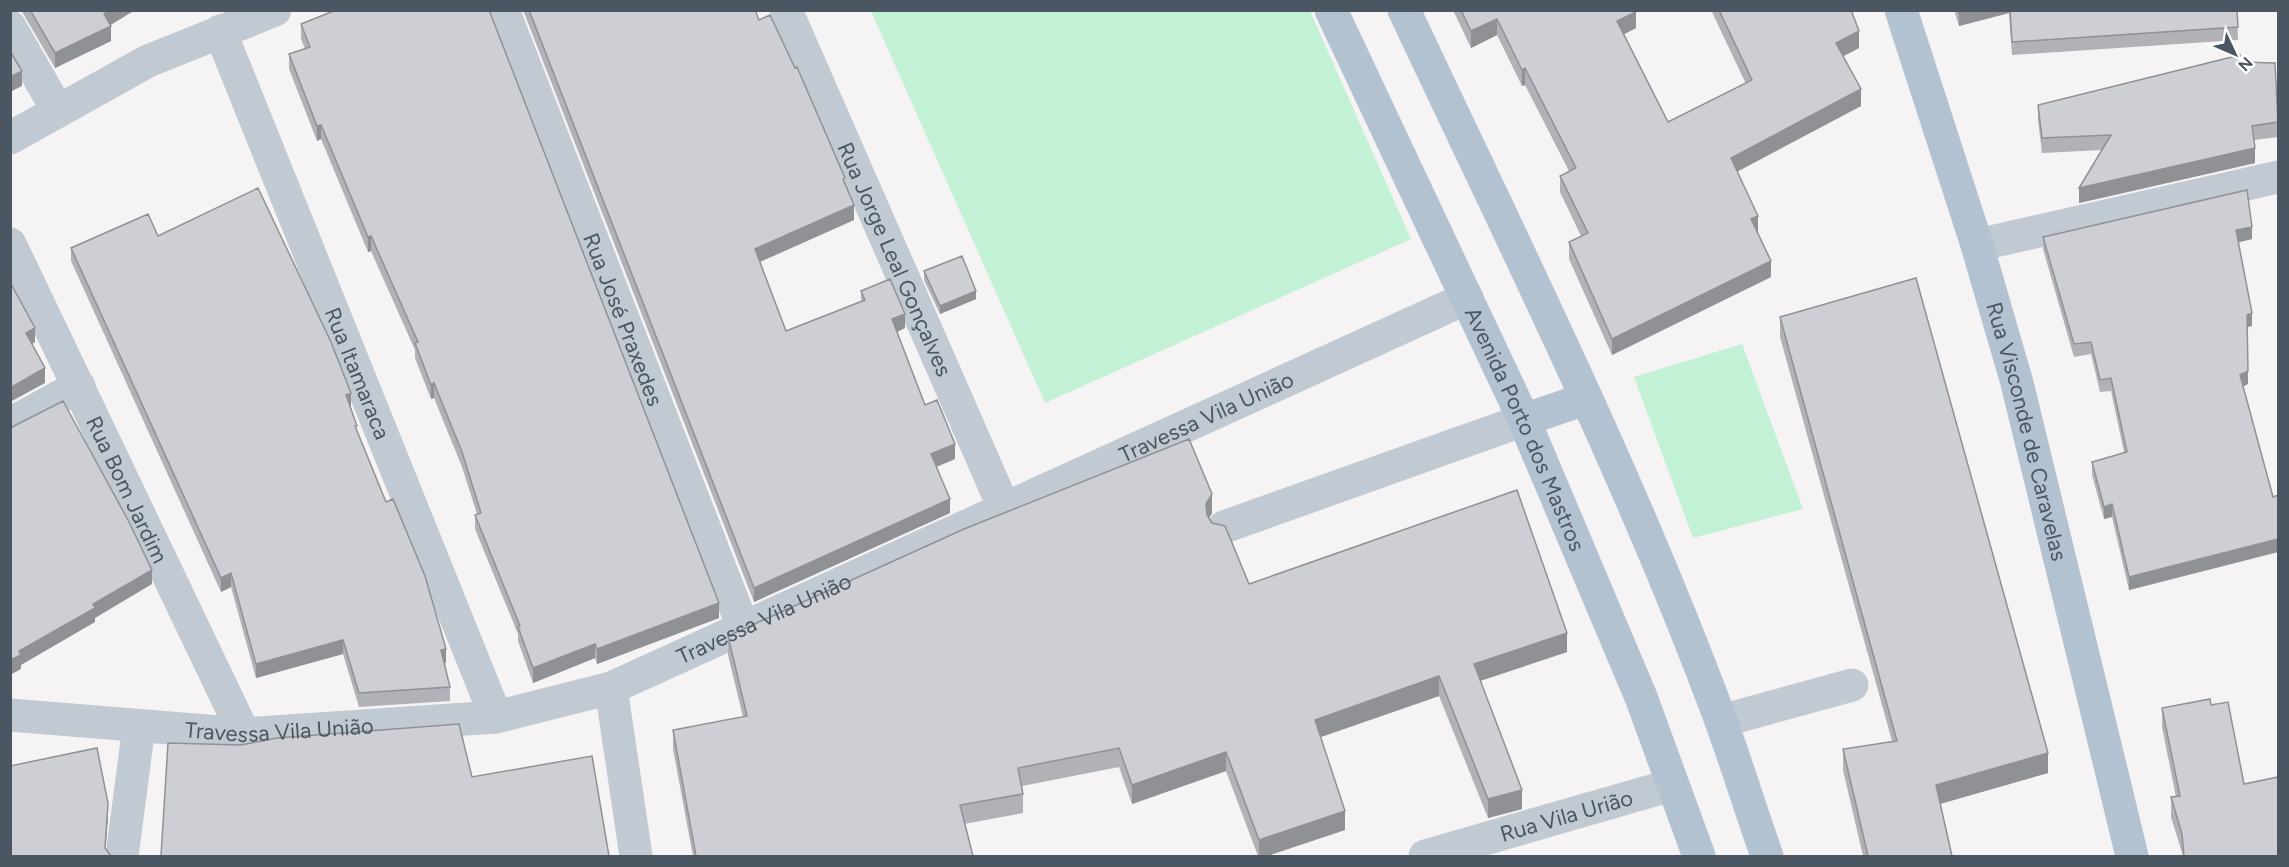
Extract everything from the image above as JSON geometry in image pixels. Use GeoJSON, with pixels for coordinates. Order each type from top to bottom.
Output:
{"type":"FeatureCollection","features":[{"type":"Feature","properties":{"kind":"main road","name":"Avenida Porto dos Mastros"},"geometry":{"type":"LineString","coordinates":[[1331,10],[1524,420],[1641,696],[1699,856]]}},
{"type":"Feature","properties":{"kind":"main road"},"geometry":{"type":"LineString","coordinates":[[1404,10],[1585,399],[1661,572],[1721,721],[1767,856]]}},
{"type":"Feature","properties":{"kind":"main road","name":"Rua Visconde de Caravelas"},"geometry":{"type":"LineString","coordinates":[[1900,10],[1977,245],[2017,383],[2132,856]]}},
{"type":"Feature","properties":{"kind":"main road"},"geometry":{"type":"LineString","coordinates":[[1524,420],[1585,399]]}},
{"type":"Feature","properties":{"kind":"street"},"geometry":{"type":"LineString","coordinates":[[10,138],[148,61],[275,10]]}},
{"type":"Feature","properties":{"kind":"street","name":"Rua José Praxedes"},"geometry":{"type":"LineString","coordinates":[[503,10],[743,627]]}},
{"type":"Feature","properties":{"kind":"street","name":"Rua Jorge Leal Gonçalves"},"geometry":{"type":"LineString","coordinates":[[786,10],[1004,508]]}},
{"type":"Feature","properties":{"kind":"street"},"geometry":{"type":"LineString","coordinates":[[10,27],[58,111]]}},
{"type":"Feature","properties":{"kind":"street","name":"Rua Itamaraca"},"geometry":{"type":"LineString","coordinates":[[220,31],[496,717]]}},
{"type":"Feature","properties":{"kind":"street"},"geometry":{"type":"LineString","coordinates":[[1977,245],[2278,177]]}},
{"type":"Feature","properties":{"kind":"street","name":"Rua Bom Jardim"},"geometry":{"type":"LineString","coordinates":[[10,244],[244,734]]}},
{"type":"Feature","properties":{"kind":"street","name":"Travessa Vila União"},"geometry":{"type":"LineString","coordinates":[[10,715],[244,734],[496,717],[611,688],[1467,298]]}},
{"type":"Feature","properties":{"kind":"street"},"geometry":{"type":"LineString","coordinates":[[10,424],[78,386]]}},
{"type":"Feature","properties":{"kind":"street"},"geometry":{"type":"LineString","coordinates":[[1224,527],[1524,420]]}},
{"type":"Feature","properties":{"kind":"street"},"geometry":{"type":"LineString","coordinates":[[1721,721],[1852,685]]}},
{"type":"Feature","properties":{"kind":"street"},"geometry":{"type":"LineString","coordinates":[[611,688],[636,856]]}},
{"type":"Feature","properties":{"kind":"street"},"geometry":{"type":"LineString","coordinates":[[122,856],[139,726]]}},
{"type":"Feature","properties":{"kind":"street","name":"Rua Vila Urião"},"geometry":{"type":"LineString","coordinates":[[1425,856],[1672,785]]}},
{"type":"Feature","properties":{"kind":"green space"},"geometry":{"type":"Polygon","coordinates":[[[871,11],[1310,11],[1411,239],[1045,403],[871,11]]]}},
{"type":"Feature","properties":{"kind":"green space"},"geometry":{"type":"Polygon","coordinates":[[[1742,344],[1803,509],[1693,538],[1634,377],[1742,344]]]}},
{"type":"Feature","properties":{"kind":"building"},"geometry":{"type":"Polygon","coordinates":[[[30,10],[110,10],[104,14],[111,26],[55,53],[30,10]]]}},
{"type":"Feature","properties":{"kind":"building"},"geometry":{"type":"Polygon","coordinates":[[[336,10],[489,10],[719,603],[597,649],[595,644],[533,668],[518,627],[520,626],[475,515],[481,513],[462,452],[434,383],[431,385],[415,343],[418,342],[371,236],[368,237],[321,125],[317,126],[289,54],[310,47],[301,24],[336,10]]]}},
{"type":"Feature","properties":{"kind":"building"},"geometry":{"type":"Polygon","coordinates":[[[529,10],[755,10],[759,20],[770,15],[795,68],[797,67],[845,178],[843,179],[854,205],[755,249],[786,331],[865,300],[861,291],[890,279],[905,314],[892,319],[925,405],[937,400],[955,444],[931,454],[950,499],[754,588],[529,10]]]}},
{"type":"Feature","properties":{"kind":"building"},"geometry":{"type":"Polygon","coordinates":[[[1461,10],[1635,10],[1636,12],[1617,21],[1668,122],[1752,80],[1719,10],[1851,10],[1859,31],[1836,43],[1861,89],[1731,158],[1758,216],[1751,219],[1771,261],[1612,339],[1569,242],[1588,233],[1560,176],[1576,168],[1525,68],[1522,70],[1497,19],[1471,31],[1461,10]]]}},
{"type":"Feature","properties":{"kind":"building"},"geometry":{"type":"Polygon","coordinates":[[[2010,10],[2237,10],[2238,27],[2012,42],[2010,10]]]}},
{"type":"Feature","properties":{"kind":"building"},"geometry":{"type":"Polygon","coordinates":[[[10,51],[22,71],[10,77],[10,51]]]}},
{"type":"Feature","properties":{"kind":"building"},"geometry":{"type":"Polygon","coordinates":[[[2240,55],[2240,62],[2275,63],[2278,122],[2252,126],[2255,148],[2079,188],[2111,135],[2042,138],[2038,105],[2240,55]]]}},
{"type":"Feature","properties":{"kind":"building"},"geometry":{"type":"Polygon","coordinates":[[[258,188],[331,342],[351,393],[346,395],[357,426],[355,426],[386,502],[393,499],[425,576],[446,649],[441,650],[450,687],[359,693],[343,640],[256,664],[231,573],[221,578],[71,248],[148,214],[158,236],[258,188]]]}},
{"type":"Feature","properties":{"kind":"building"},"geometry":{"type":"Polygon","coordinates":[[[2247,190],[2252,227],[2236,230],[2252,313],[2247,315],[2248,371],[2240,375],[2273,497],[2278,495],[2278,539],[2129,577],[2112,504],[2104,507],[2092,462],[2127,452],[2111,378],[2100,380],[2091,342],[2074,344],[2043,237],[2247,190]]]}},
{"type":"Feature","properties":{"kind":"building"},"geometry":{"type":"Polygon","coordinates":[[[962,256],[976,291],[940,306],[924,271],[962,256]]]}},
{"type":"Feature","properties":{"kind":"building"},"geometry":{"type":"Polygon","coordinates":[[[1916,278],[2048,753],[1936,785],[1952,856],[1868,856],[1843,749],[1897,741],[1780,317],[1916,278]]]}},
{"type":"Feature","properties":{"kind":"building"},"geometry":{"type":"Polygon","coordinates":[[[10,282],[35,328],[26,333],[45,368],[10,388],[10,282]]]}},
{"type":"Feature","properties":{"kind":"building"},"geometry":{"type":"Polygon","coordinates":[[[63,401],[128,520],[152,570],[93,604],[95,608],[19,651],[21,655],[10,660],[10,428],[63,401]]]}},
{"type":"Feature","properties":{"kind":"building"},"geometry":{"type":"Polygon","coordinates":[[[1189,439],[1212,494],[1206,504],[1207,515],[1212,523],[1225,526],[1249,584],[1517,490],[1567,633],[1474,664],[1522,790],[1488,799],[1439,676],[1315,720],[1345,811],[1259,840],[1226,752],[1132,785],[1119,748],[1018,768],[1023,794],[960,805],[973,856],[696,856],[673,730],[747,716],[728,636],[964,529],[1189,439]]]}},
{"type":"Feature","properties":{"kind":"building"},"geometry":{"type":"Polygon","coordinates":[[[2210,699],[2211,705],[2228,702],[2244,784],[2278,777],[2278,856],[2184,856],[2182,834],[2171,797],[2180,796],[2162,708],[2210,699]]]}},
{"type":"Feature","properties":{"kind":"building"},"geometry":{"type":"Polygon","coordinates":[[[459,724],[472,777],[592,756],[609,856],[161,856],[168,743],[241,745],[277,738],[459,724]]]}},
{"type":"Feature","properties":{"kind":"building"},"geometry":{"type":"Polygon","coordinates":[[[97,748],[108,803],[105,848],[111,856],[10,856],[10,766],[97,748]]]}}]}
